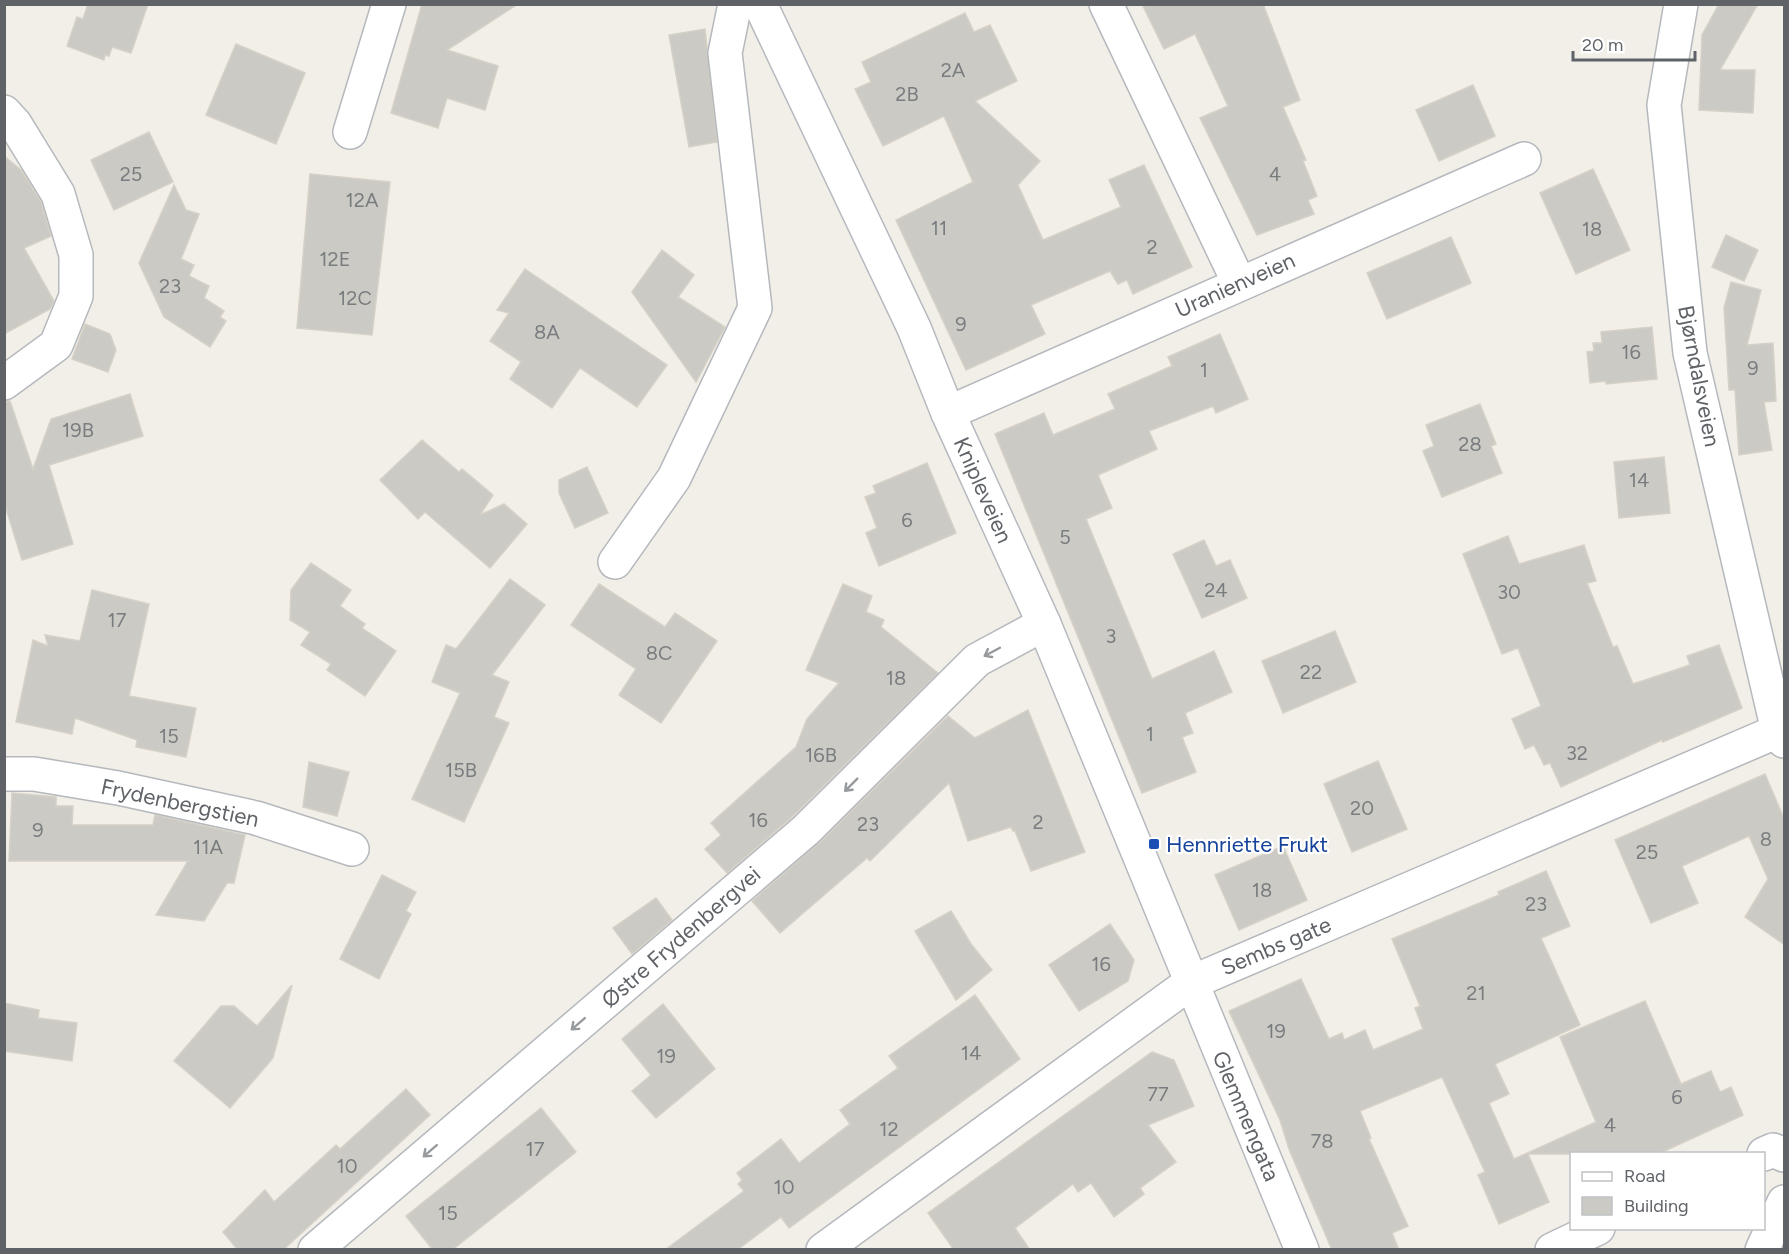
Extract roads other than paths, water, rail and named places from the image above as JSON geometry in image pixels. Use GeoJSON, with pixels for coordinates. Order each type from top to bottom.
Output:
{"type":"FeatureCollection","features":[{"type":"Feature","properties":{"kind":"street"},"geometry":{"type":"LineString","coordinates":[[350,132],[389,4]]}},
{"type":"Feature","properties":{"kind":"street"},"geometry":{"type":"LineString","coordinates":[[615,562],[674,478],[755,308],[725,54],[735,4]]}},
{"type":"Feature","properties":{"kind":"street","name":"Knipleveien"},"geometry":{"type":"LineString","coordinates":[[760,4],[914,328],[948,412],[1044,624],[1190,983]]}},
{"type":"Feature","properties":{"kind":"street"},"geometry":{"type":"LineString","coordinates":[[1106,4],[1239,283]]}},
{"type":"Feature","properties":{"kind":"street","name":"Bjørndalsveien"},"geometry":{"type":"LineString","coordinates":[[1681,4],[1664,105],[1690,353],[1781,736]]}},
{"type":"Feature","properties":{"kind":"street"},"geometry":{"type":"LineString","coordinates":[[4,383],[56,345],[76,296],[76,255],[58,194],[8,125]]}},
{"type":"Feature","properties":{"kind":"street","name":"Uranienveien"},"geometry":{"type":"LineString","coordinates":[[948,412],[1524,159]]}},
{"type":"Feature","properties":{"kind":"street","name":"Østre Frydenbergvei"},"geometry":{"type":"LineString","coordinates":[[315,1250],[806,830],[977,660],[1044,624]]}},
{"type":"Feature","properties":{"kind":"street","name":"Sembs gate"},"geometry":{"type":"LineString","coordinates":[[823,1250],[1190,983],[1781,736]]}},
{"type":"Feature","properties":{"kind":"street","name":"Frydenbergstien"},"geometry":{"type":"LineString","coordinates":[[4,774],[34,774],[118,788],[256,818],[352,849]]}},
{"type":"Feature","properties":{"kind":"street","name":"Glemmengata"},"geometry":{"type":"LineString","coordinates":[[1190,983],[1302,1250]]}},
{"type":"Feature","properties":{"kind":"street"},"geometry":{"type":"LineString","coordinates":[[1765,1154],[1773,1150],[1785,1155]]}},
{"type":"Feature","properties":{"kind":"street"},"geometry":{"type":"LineString","coordinates":[[1762,1250],[1785,1202]]}},
{"type":"Feature","properties":{"kind":"street"},"geometry":{"type":"LineString","coordinates":[[1552,1250],[1594,1230]]}},
{"type":"Feature","properties":{"kind":"place","name":"Hennriette Frukt"},"geometry":{"type":"Point","coordinates":[1154,844]}}]}
